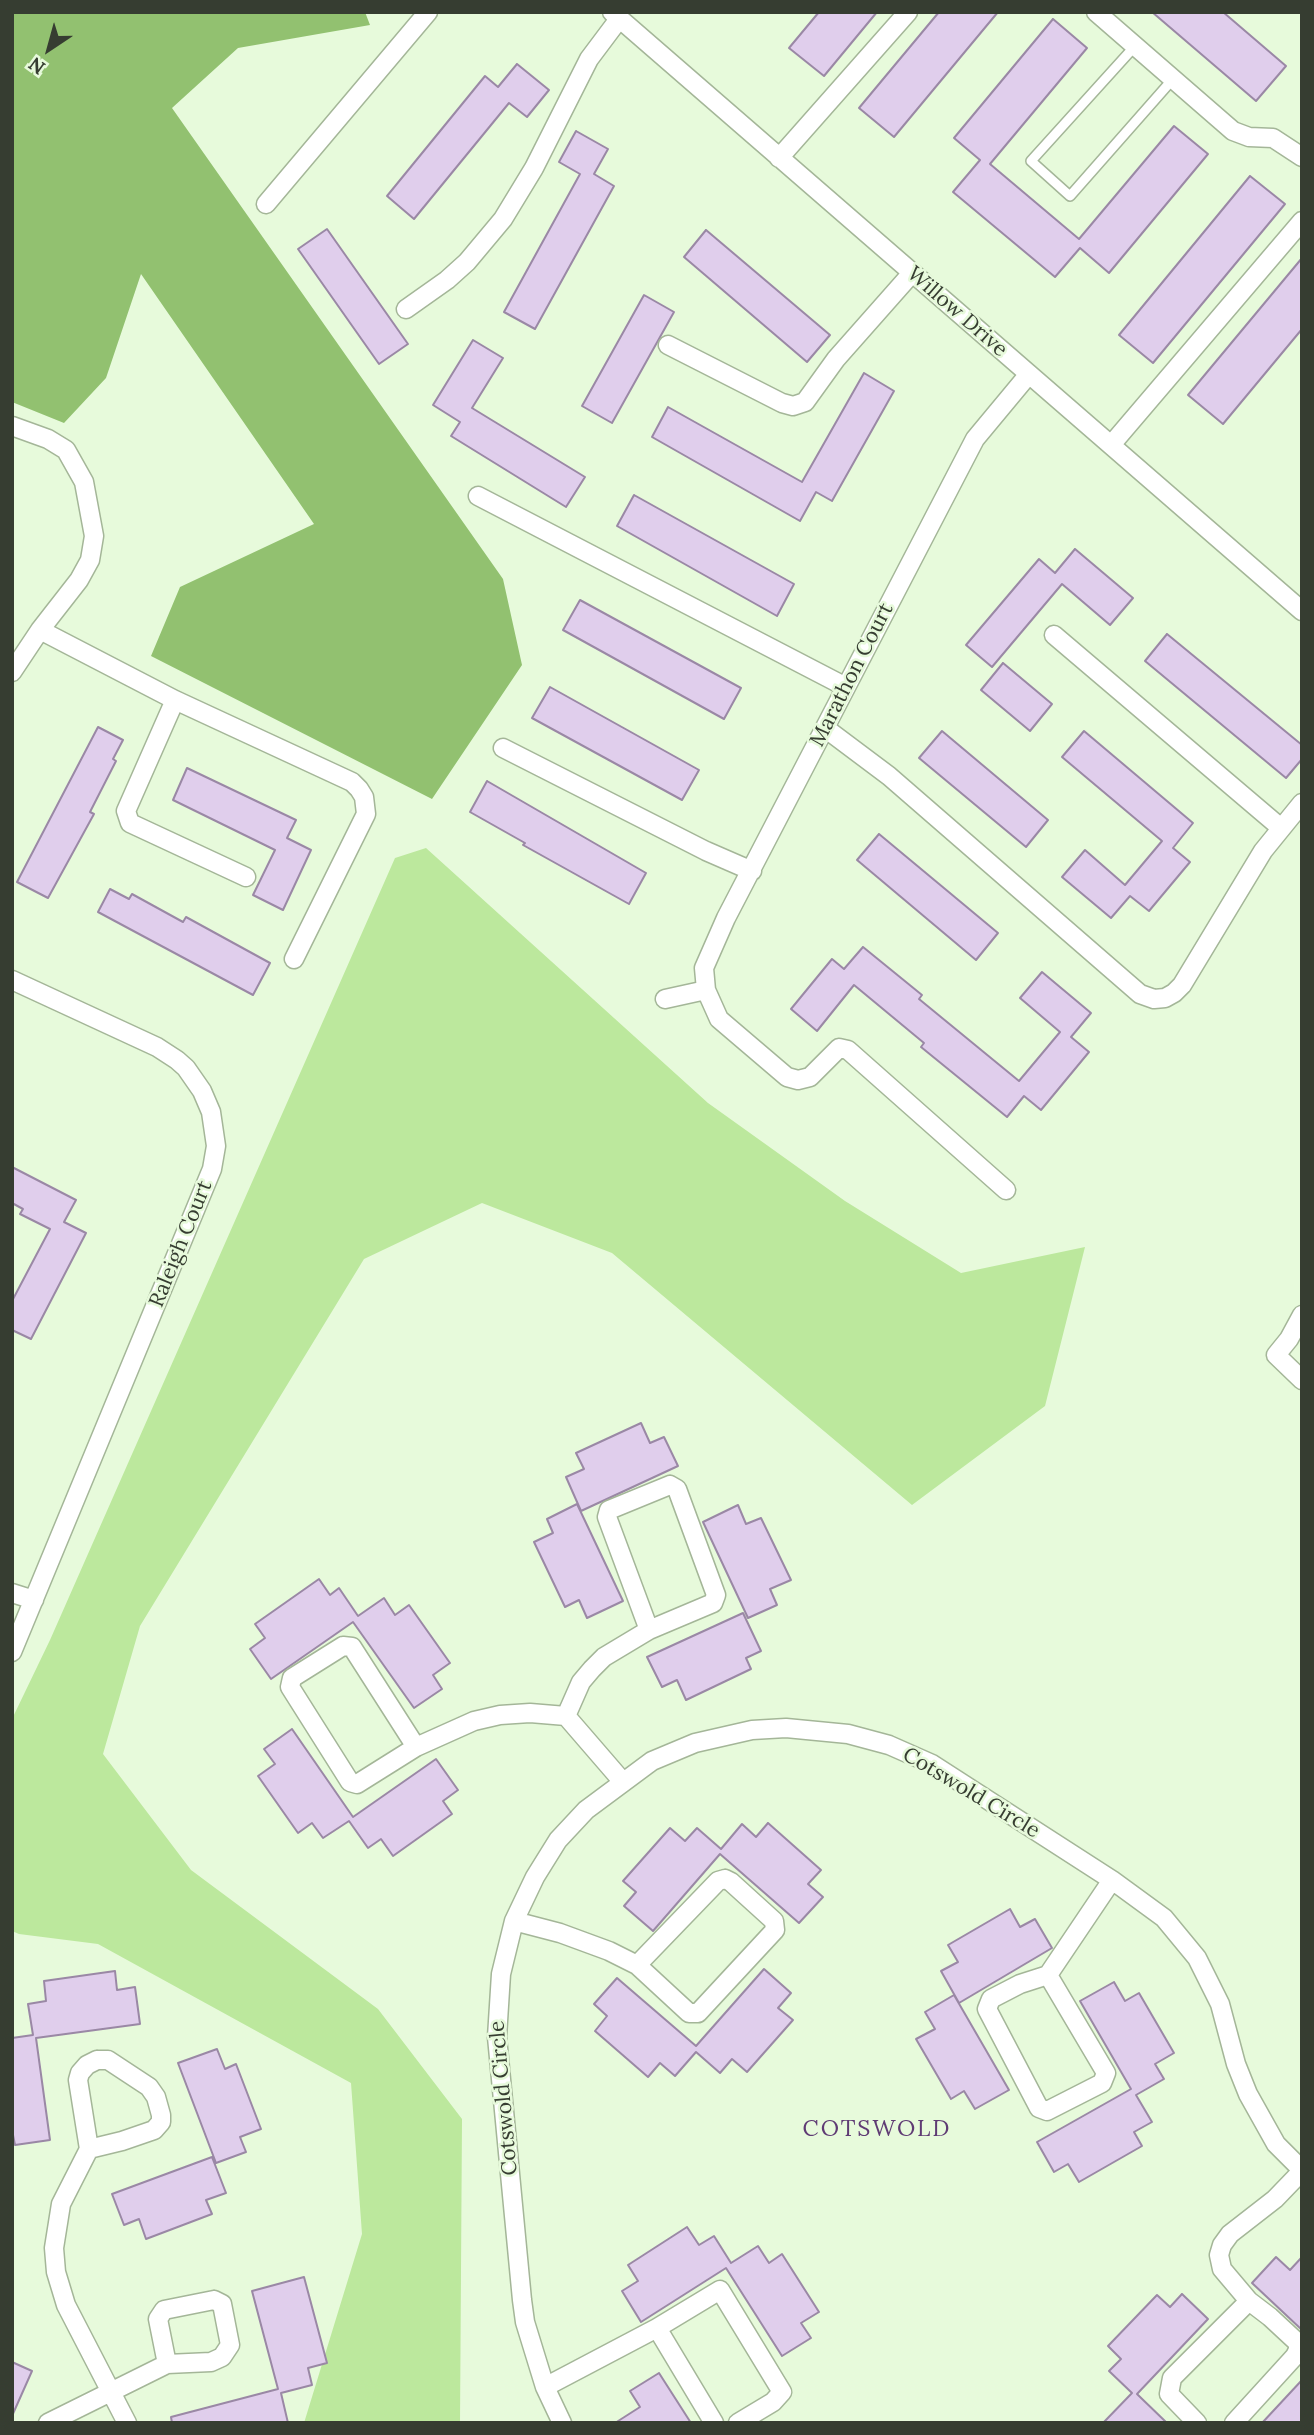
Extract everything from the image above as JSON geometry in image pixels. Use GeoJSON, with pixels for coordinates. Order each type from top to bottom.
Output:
{"type":"FeatureCollection","features":[{"type":"Feature","properties":{"kind":"street"},"geometry":{"type":"LineString","coordinates":[[266,204],[428,12]]}},
{"type":"Feature","properties":{"kind":"street"},"geometry":{"type":"LineString","coordinates":[[779,158],[908,12]]}},
{"type":"Feature","properties":{"kind":"street"},"geometry":{"type":"LineString","coordinates":[[1096,12],[1233,131],[1249,137],[1273,138],[1289,146],[1302,158]]}},
{"type":"Feature","properties":{"kind":"street"},"geometry":{"type":"LineString","coordinates":[[406,309],[467,262],[503,219],[534,168],[589,59],[616,15]]}},
{"type":"Feature","properties":{"kind":"street","name":"Willow Drive"},"geometry":{"type":"LineString","coordinates":[[616,15],[1302,611]]}},
{"type":"Feature","properties":{"kind":"street"},"geometry":{"type":"LineString","coordinates":[[1111,445],[1302,221]]}},
{"type":"Feature","properties":{"kind":"street"},"geometry":{"type":"LineString","coordinates":[[668,345],[782,403],[793,406],[805,402],[836,359],[912,273]]}},
{"type":"Feature","properties":{"kind":"street","name":"Marathon Court"},"geometry":{"type":"LineString","coordinates":[[706,990],[704,968],[709,952],[975,439],[1029,374]]}},
{"type":"Feature","properties":{"kind":"street"},"geometry":{"type":"LineString","coordinates":[[12,426],[48,439],[66,450],[84,482],[94,536],[90,560],[79,580],[12,672]]}},
{"type":"Feature","properties":{"kind":"street"},"geometry":{"type":"LineString","coordinates":[[478,496],[846,687]]}},
{"type":"Feature","properties":{"kind":"street"},"geometry":{"type":"LineString","coordinates":[[40,630],[175,701],[352,782],[364,797],[366,814],[294,959]]}},
{"type":"Feature","properties":{"kind":"street"},"geometry":{"type":"LineString","coordinates":[[1054,635],[1281,828]]}},
{"type":"Feature","properties":{"kind":"street"},"geometry":{"type":"LineString","coordinates":[[175,701],[126,811],[130,823],[246,877]]}},
{"type":"Feature","properties":{"kind":"street"},"geometry":{"type":"LineString","coordinates":[[825,728],[889,776],[1140,994],[1154,999],[1165,998],[1182,985],[1263,851],[1302,803]]}},
{"type":"Feature","properties":{"kind":"street"},"geometry":{"type":"LineString","coordinates":[[503,748],[706,851],[752,871]]}},
{"type":"Feature","properties":{"kind":"street","name":"Raleigh Court"},"geometry":{"type":"LineString","coordinates":[[12,980],[157,1047],[177,1060],[202,1091],[211,1112],[216,1135],[212,1169],[12,1652]]}},
{"type":"Feature","properties":{"kind":"street"},"geometry":{"type":"LineString","coordinates":[[665,999],[706,990],[719,1019],[787,1077],[798,1080],[810,1077],[839,1048],[849,1049],[1006,1190]]}},
{"type":"Feature","properties":{"kind":"street"},"geometry":{"type":"LineString","coordinates":[[1302,1315],[1289,1339],[1276,1354],[1302,1380]]}},
{"type":"Feature","properties":{"kind":"street"},"geometry":{"type":"LineString","coordinates":[[566,1716],[581,1682],[604,1657],[649,1630],[713,1603],[716,1595],[677,1489],[670,1485],[609,1510],[607,1517],[649,1630]]}},
{"type":"Feature","properties":{"kind":"street"},"geometry":{"type":"LineString","coordinates":[[12,1593],[34,1600]]}},
{"type":"Feature","properties":{"kind":"street"},"geometry":{"type":"LineString","coordinates":[[416,1747],[352,1647],[342,1646],[292,1678],[290,1687],[351,1782],[357,1784],[416,1747],[474,1721],[500,1715],[530,1713],[566,1716],[623,1782]]}},
{"type":"Feature","properties":{"kind":"street","name":"Cotswold Circle"},"geometry":{"type":"LineString","coordinates":[[562,2423],[545,2387],[525,2322],[522,2300],[497,2037],[497,2002],[501,1974],[514,1921],[535,1877],[558,1840],[586,1810],[652,1761],[666,1754],[725,1735],[786,1728],[848,1734],[889,1745],[932,1764],[1112,1880],[1164,1918],[1197,1958],[1220,2004],[1248,2094],[1276,2144],[1302,2170]]}},
{"type":"Feature","properties":{"kind":"street"},"geometry":{"type":"LineString","coordinates":[[514,1921],[560,1933],[609,1951],[637,1965],[690,2013],[698,2013],[775,1930],[774,1921],[731,1882],[724,1879],[718,1881],[637,1965]]}},
{"type":"Feature","properties":{"kind":"street"},"geometry":{"type":"LineString","coordinates":[[1048,1975],[1105,2073],[1102,2083],[1047,2111],[1039,2108],[987,2009],[991,1999],[1020,1984],[1048,1975],[1112,1880]]}},
{"type":"Feature","properties":{"kind":"street"},"geometry":{"type":"LineString","coordinates":[[89,2148],[144,2134],[154,2130],[161,2122],[156,2097],[149,2087],[108,2060],[97,2060],[87,2065],[80,2073],[81,2103],[89,2148],[61,2204],[54,2248],[56,2272],[66,2305],[127,2423]]}},
{"type":"Feature","properties":{"kind":"street"},"geometry":{"type":"LineString","coordinates":[[1234,2423],[1295,2356],[1298,2343],[1249,2301],[1222,2269],[1219,2255],[1230,2234],[1275,2199],[1302,2170]]}},
{"type":"Feature","properties":{"kind":"street"},"geometry":{"type":"LineString","coordinates":[[545,2387],[657,2328],[720,2290],[782,2392],[773,2402],[738,2423]]}},
{"type":"Feature","properties":{"kind":"street"},"geometry":{"type":"LineString","coordinates":[[48,2423],[167,2364],[211,2362],[222,2357],[230,2345],[222,2304],[214,2300],[164,2310],[158,2319],[167,2364]]}},
{"type":"Feature","properties":{"kind":"street"},"geometry":{"type":"LineString","coordinates":[[1197,2423],[1169,2394],[1172,2378],[1249,2301]]}},
{"type":"Feature","properties":{"kind":"street"},"geometry":{"type":"LineString","coordinates":[[657,2328],[714,2423]]}},
{"type":"Feature","properties":{"kind":"lane"},"geometry":{"type":"LineString","coordinates":[[1135,46],[1031,161],[1070,196],[1173,79]]}},
{"type":"Feature","properties":{"kind":"green space"},"geometry":{"type":"Polygon","coordinates":[[[12,12],[365,12],[370,25],[238,48],[172,108],[503,579],[522,665],[432,799],[151,656],[180,587],[314,524],[141,274],[106,378],[64,423],[12,402],[12,12]]]}},
{"type":"Feature","properties":{"kind":"green space"},"geometry":{"type":"Polygon","coordinates":[[[426,848],[708,1103],[845,1201],[961,1273],[1085,1247],[1045,1406],[912,1505],[612,1253],[482,1203],[364,1259],[140,1626],[103,1754],[191,1870],[378,2009],[462,2119],[460,2423],[304,2423],[362,2234],[351,2083],[98,1944],[12,1931],[12,1719],[50,1640],[395,858],[426,848]]]}},
{"type":"Feature","properties":{"kind":"building"},"geometry":{"type":"Polygon","coordinates":[[[819,12],[877,12],[824,76],[789,48],[819,12]]]}},
{"type":"Feature","properties":{"kind":"building"},"geometry":{"type":"Polygon","coordinates":[[[939,12],[998,12],[894,137],[859,108],[939,12]]]}},
{"type":"Feature","properties":{"kind":"building"},"geometry":{"type":"Polygon","coordinates":[[[1152,12],[1223,12],[1286,66],[1256,101],[1152,12]]]}},
{"type":"Feature","properties":{"kind":"building"},"geometry":{"type":"Polygon","coordinates":[[[1053,19],[1087,48],[990,164],[1079,239],[1174,126],[1208,154],[1109,273],[1080,248],[1055,277],[953,192],[980,160],[954,138],[1053,19]]]}},
{"type":"Feature","properties":{"kind":"building"},"geometry":{"type":"Polygon","coordinates":[[[517,64],[549,90],[527,117],[509,103],[414,219],[387,196],[485,76],[498,87],[517,64]]]}},
{"type":"Feature","properties":{"kind":"building"},"geometry":{"type":"Polygon","coordinates":[[[576,131],[608,149],[594,174],[614,186],[535,329],[504,312],[580,174],[559,162],[576,131]]]}},
{"type":"Feature","properties":{"kind":"building"},"geometry":{"type":"Polygon","coordinates":[[[1250,176],[1285,204],[1153,363],[1119,335],[1250,176]]]}},
{"type":"Feature","properties":{"kind":"building"},"geometry":{"type":"Polygon","coordinates":[[[327,229],[408,344],[379,364],[298,249],[327,229]]]}},
{"type":"Feature","properties":{"kind":"building"},"geometry":{"type":"Polygon","coordinates":[[[706,230],[830,335],[807,362],[684,257],[706,230]]]}},
{"type":"Feature","properties":{"kind":"building"},"geometry":{"type":"Polygon","coordinates":[[[1302,258],[1302,329],[1223,424],[1188,395],[1302,258]]]}},
{"type":"Feature","properties":{"kind":"building"},"geometry":{"type":"Polygon","coordinates":[[[644,295],[674,312],[612,423],[582,406],[644,295]]]}},
{"type":"Feature","properties":{"kind":"building"},"geometry":{"type":"Polygon","coordinates":[[[473,340],[503,358],[472,408],[585,477],[566,507],[451,436],[460,422],[433,405],[473,340]]]}},
{"type":"Feature","properties":{"kind":"building"},"geometry":{"type":"Polygon","coordinates":[[[864,373],[894,391],[832,501],[816,492],[800,521],[652,437],[668,407],[802,482],[864,373]]]}},
{"type":"Feature","properties":{"kind":"building"},"geometry":{"type":"Polygon","coordinates":[[[634,495],[794,584],[777,616],[617,526],[634,495]]]}},
{"type":"Feature","properties":{"kind":"building"},"geometry":{"type":"Polygon","coordinates":[[[1075,549],[1133,598],[1110,625],[1062,584],[992,667],[966,645],[1039,559],[1055,573],[1075,549]]]}},
{"type":"Feature","properties":{"kind":"building"},"geometry":{"type":"Polygon","coordinates":[[[580,600],[741,688],[724,719],[563,630],[580,600]]]}},
{"type":"Feature","properties":{"kind":"building"},"geometry":{"type":"Polygon","coordinates":[[[1167,634],[1302,745],[1302,759],[1286,778],[1145,661],[1167,634]]]}},
{"type":"Feature","properties":{"kind":"building"},"geometry":{"type":"Polygon","coordinates":[[[1003,663],[1052,704],[1030,731],[981,690],[1003,663]]]}},
{"type":"Feature","properties":{"kind":"building"},"geometry":{"type":"Polygon","coordinates":[[[550,687],[699,770],[682,800],[532,718],[550,687]]]}},
{"type":"Feature","properties":{"kind":"building"},"geometry":{"type":"Polygon","coordinates":[[[98,727],[123,740],[113,759],[116,761],[90,812],[94,814],[48,898],[17,882],[98,727]]]}},
{"type":"Feature","properties":{"kind":"building"},"geometry":{"type":"Polygon","coordinates":[[[942,731],[1048,820],[1026,847],[919,758],[942,731]]]}},
{"type":"Feature","properties":{"kind":"building"},"geometry":{"type":"Polygon","coordinates":[[[1084,731],[1193,823],[1173,848],[1190,862],[1149,911],[1130,896],[1111,918],[1062,877],[1085,850],[1125,885],[1162,841],[1062,757],[1084,731]]]}},
{"type":"Feature","properties":{"kind":"building"},"geometry":{"type":"Polygon","coordinates":[[[187,768],[296,820],[287,838],[311,850],[283,910],[253,895],[275,850],[173,800],[187,768]]]}},
{"type":"Feature","properties":{"kind":"building"},"geometry":{"type":"Polygon","coordinates":[[[487,781],[646,873],[629,904],[470,812],[487,781]]]}},
{"type":"Feature","properties":{"kind":"building"},"geometry":{"type":"Polygon","coordinates":[[[879,834],[998,933],[976,960],[857,860],[879,834]]]}},
{"type":"Feature","properties":{"kind":"building"},"geometry":{"type":"Polygon","coordinates":[[[110,889],[129,899],[132,894],[183,922],[186,917],[270,963],[253,995],[98,912],[110,889]]]}},
{"type":"Feature","properties":{"kind":"building"},"geometry":{"type":"Polygon","coordinates":[[[863,947],[922,995],[919,999],[1019,1081],[1060,1032],[1020,998],[1042,972],[1091,1013],[1071,1037],[1089,1052],[1041,1110],[1024,1096],[1007,1117],[921,1047],[924,1043],[854,985],[817,1031],[791,1009],[832,959],[844,969],[863,947]]]}},
{"type":"Feature","properties":{"kind":"building"},"geometry":{"type":"Polygon","coordinates":[[[12,1167],[76,1200],[64,1222],[86,1233],[31,1339],[12,1330],[12,1301],[50,1229],[20,1214],[23,1209],[12,1203],[12,1167]]]}},
{"type":"Feature","properties":{"kind":"building"},"geometry":{"type":"Polygon","coordinates":[[[641,1423],[650,1443],[664,1437],[678,1466],[581,1511],[566,1477],[584,1469],[576,1453],[641,1423]]]}},
{"type":"Feature","properties":{"kind":"building"},"geometry":{"type":"Polygon","coordinates":[[[577,1504],[623,1601],[587,1618],[579,1600],[565,1607],[534,1542],[553,1533],[547,1519],[577,1504]]]}},
{"type":"Feature","properties":{"kind":"building"},"geometry":{"type":"Polygon","coordinates":[[[738,1505],[746,1524],[761,1518],[791,1580],[770,1589],[777,1605],[748,1618],[703,1522],[738,1505]]]}},
{"type":"Feature","properties":{"kind":"building"},"geometry":{"type":"Polygon","coordinates":[[[319,1579],[330,1595],[339,1588],[358,1616],[384,1598],[395,1615],[409,1605],[450,1663],[433,1675],[442,1689],[414,1708],[353,1622],[271,1679],[250,1649],[265,1638],[255,1624],[319,1579]]]}},
{"type":"Feature","properties":{"kind":"building"},"geometry":{"type":"Polygon","coordinates":[[[743,1613],[761,1651],[746,1658],[751,1669],[686,1700],[677,1680],[662,1687],[647,1657],[743,1613]]]}},
{"type":"Feature","properties":{"kind":"building"},"geometry":{"type":"Polygon","coordinates":[[[292,1729],[353,1817],[436,1759],[458,1790],[443,1801],[452,1814],[393,1856],[381,1839],[368,1848],[349,1821],[323,1838],[312,1823],[298,1833],[258,1776],[275,1764],[264,1749],[292,1729]]]}},
{"type":"Feature","properties":{"kind":"building"},"geometry":{"type":"Polygon","coordinates":[[[768,1823],[821,1870],[808,1884],[823,1897],[799,1923],[720,1854],[653,1931],[624,1906],[636,1892],[623,1881],[670,1828],[685,1841],[697,1828],[721,1849],[742,1824],[756,1837],[768,1823]]]}},
{"type":"Feature","properties":{"kind":"building"},"geometry":{"type":"Polygon","coordinates":[[[1010,1909],[1020,1927],[1035,1919],[1052,1948],[959,2003],[941,1971],[958,1962],[948,1945],[1010,1909]]]}},
{"type":"Feature","properties":{"kind":"building"},"geometry":{"type":"Polygon","coordinates":[[[764,1969],[791,1993],[778,2008],[793,2020],[747,2072],[732,2059],[720,2073],[696,2052],[675,2076],[660,2063],[648,2077],[595,2031],[607,2016],[594,2004],[617,1978],[696,2046],[764,1969]]]}},
{"type":"Feature","properties":{"kind":"building"},"geometry":{"type":"Polygon","coordinates":[[[115,1971],[117,1990],[135,1987],[140,2024],[36,2038],[50,2140],[15,2145],[12,2130],[12,2038],[33,2035],[28,2004],[46,2001],[44,1981],[115,1971]]]}},
{"type":"Feature","properties":{"kind":"building"},"geometry":{"type":"Polygon","coordinates":[[[1114,1982],[1125,2001],[1139,1993],[1174,2053],[1155,2064],[1164,2079],[1136,2095],[1152,2122],[1134,2132],[1142,2146],[1079,2182],[1068,2164],[1054,2172],[1037,2142],[1131,2089],[1080,2001],[1114,1982]]]}},
{"type":"Feature","properties":{"kind":"building"},"geometry":{"type":"Polygon","coordinates":[[[954,1995],[1009,2090],[975,2109],[964,2091],[951,2099],[916,2039],[935,2029],[925,2012],[954,1995]]]}},
{"type":"Feature","properties":{"kind":"building"},"geometry":{"type":"Polygon","coordinates":[[[217,2049],[225,2069],[236,2064],[261,2129],[240,2137],[246,2152],[216,2163],[178,2063],[217,2049]]]}},
{"type":"Feature","properties":{"kind":"building"},"geometry":{"type":"Polygon","coordinates":[[[212,2157],[226,2193],[206,2200],[212,2214],[146,2239],[139,2219],[124,2225],[112,2194],[212,2157]]]}},
{"type":"Feature","properties":{"kind":"building"},"geometry":{"type":"Polygon","coordinates":[[[687,2227],[699,2245],[714,2236],[731,2263],[758,2246],[769,2263],[782,2254],[819,2312],[801,2323],[811,2338],[782,2356],[726,2268],[641,2322],[622,2291],[638,2281],[628,2265],[687,2227]]]}},
{"type":"Feature","properties":{"kind":"building"},"geometry":{"type":"Polygon","coordinates":[[[1276,2257],[1290,2270],[1302,2257],[1302,2330],[1252,2283],[1276,2257]]]}},
{"type":"Feature","properties":{"kind":"building"},"geometry":{"type":"Polygon","coordinates":[[[304,2277],[327,2363],[308,2368],[312,2385],[281,2393],[288,2423],[172,2423],[171,2417],[278,2389],[252,2291],[304,2277]]]}},
{"type":"Feature","properties":{"kind":"building"},"geometry":{"type":"Polygon","coordinates":[[[1182,2294],[1208,2319],[1137,2394],[1167,2423],[1103,2423],[1132,2393],[1109,2371],[1121,2359],[1108,2346],[1157,2295],[1170,2307],[1182,2294]]]}},
{"type":"Feature","properties":{"kind":"building"},"geometry":{"type":"Polygon","coordinates":[[[12,2362],[32,2371],[12,2416],[12,2362]]]}},
{"type":"Feature","properties":{"kind":"building"},"geometry":{"type":"Polygon","coordinates":[[[659,2373],[691,2423],[615,2423],[640,2407],[630,2391],[659,2373]]]}},
{"type":"Feature","properties":{"kind":"building"},"geometry":{"type":"Polygon","coordinates":[[[1302,2380],[1302,2423],[1262,2423],[1302,2380]]]}},
{"type":"Feature","properties":{"kind":"district","name":"COTSWOLD"},"geometry":{"type":"Point","coordinates":[877,2129]}}]}
